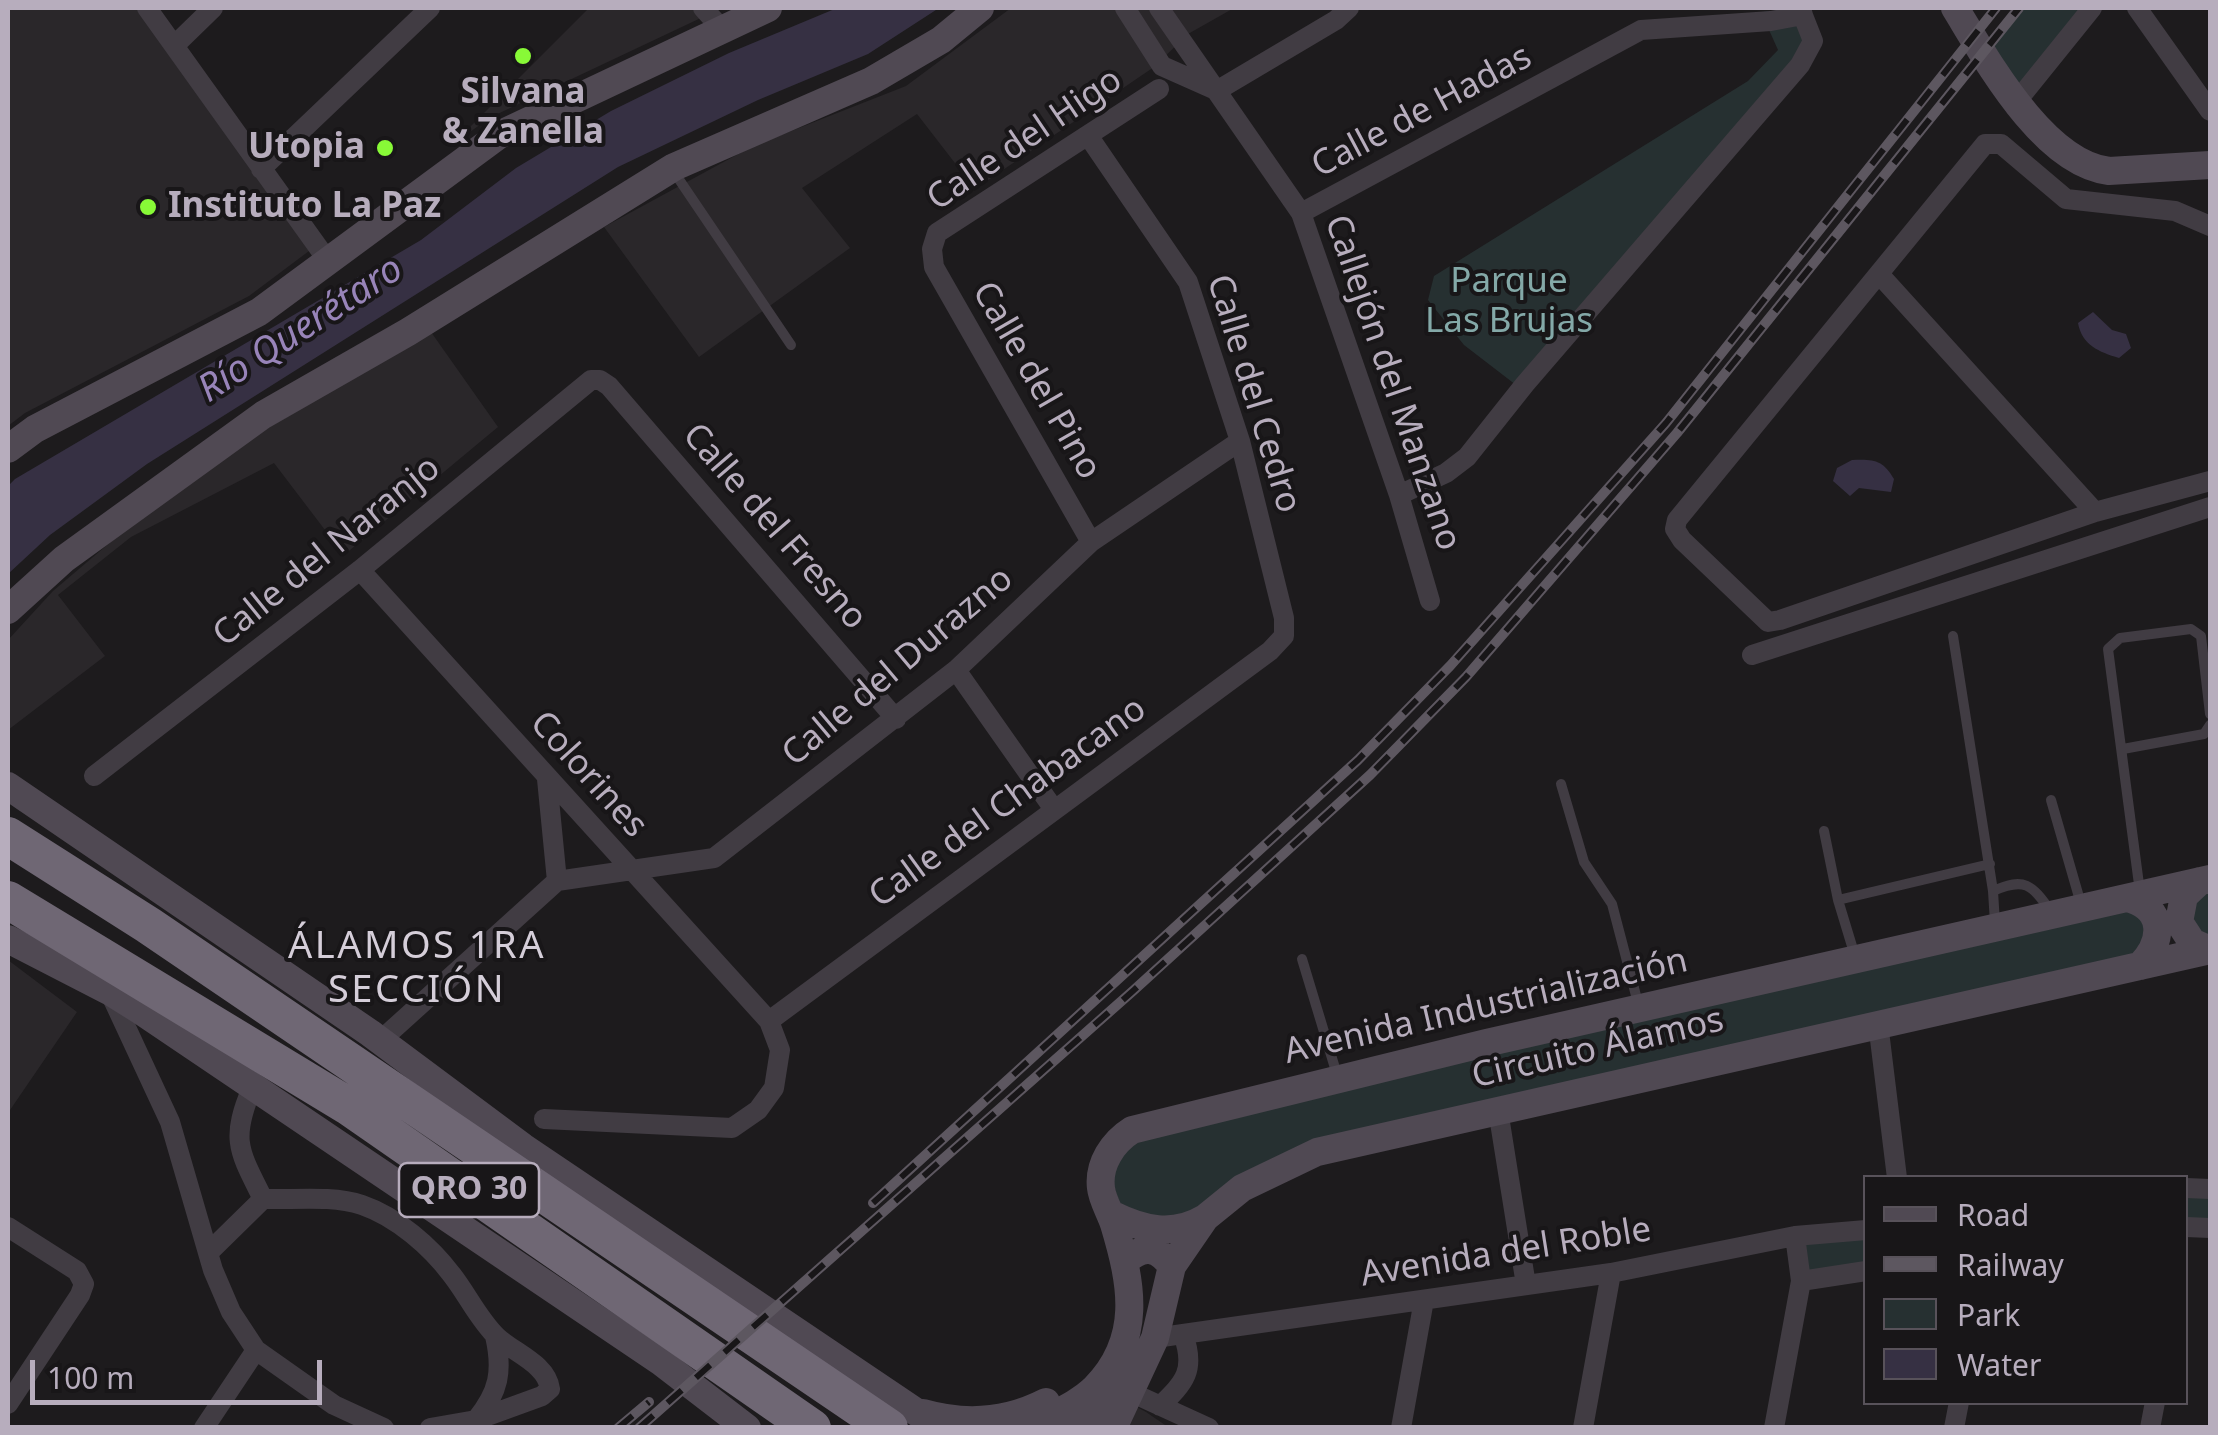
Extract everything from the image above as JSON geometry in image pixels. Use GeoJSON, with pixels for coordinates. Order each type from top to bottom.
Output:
{"type":"FeatureCollection","features":[{"type":"Feature","properties":{"kind":"highway","name":"QRO 30"},"geometry":{"type":"LineString","coordinates":[[8,836],[148,925],[650,1264],[900,1418]]}},
{"type":"Feature","properties":{"kind":"highway","name":"QRO 30"},"geometry":{"type":"LineString","coordinates":[[8,900],[113,980],[348,1106],[812,1428]]}},
{"type":"Feature","properties":{"kind":"highway"},"geometry":{"type":"LineString","coordinates":[[534,1133],[544,1173],[624,1235],[650,1264]]}},
{"type":"Feature","properties":{"kind":"main road"},"geometry":{"type":"LineString","coordinates":[[8,449],[35,430],[259,312],[499,135],[712,18],[768,8]]}},
{"type":"Feature","properties":{"kind":"main road"},"geometry":{"type":"LineString","coordinates":[[8,610],[64,559],[263,416],[408,332],[672,169],[872,81],[941,40],[980,8]]}},
{"type":"Feature","properties":{"kind":"main road"},"geometry":{"type":"LineString","coordinates":[[1955,8],[1988,63],[2017,101],[2064,151],[2093,169],[2210,165]]}},
{"type":"Feature","properties":{"kind":"main road"},"geometry":{"type":"LineString","coordinates":[[8,786],[380,1040],[534,1133],[900,1418],[940,1428]]}},
{"type":"Feature","properties":{"kind":"main road"},"geometry":{"type":"LineString","coordinates":[[8,802],[49,814]]}},
{"type":"Feature","properties":{"kind":"main road"},"geometry":{"type":"LineString","coordinates":[[2205,880],[2184,896],[2178,922],[2192,942],[2210,950]]}},
{"type":"Feature","properties":{"kind":"main road","name":"Avenida Industrialización"},"geometry":{"type":"LineString","coordinates":[[1029,1428],[1092,1392],[1116,1362],[1130,1320],[1125,1261],[1101,1189],[1105,1161],[1121,1137],[1132,1130],[1640,1008],[2205,880]]}},
{"type":"Feature","properties":{"kind":"main road"},"geometry":{"type":"LineString","coordinates":[[2134,896],[2146,906],[2159,927],[2155,950],[2140,966]]}},
{"type":"Feature","properties":{"kind":"main road"},"geometry":{"type":"LineString","coordinates":[[8,940],[113,980],[252,1088],[661,1362],[746,1427]]}},
{"type":"Feature","properties":{"kind":"main road","name":"Circuito Álamos"},"geometry":{"type":"LineString","coordinates":[[1113,1428],[1155,1338],[1172,1266],[1205,1218],[1242,1188],[1317,1152],[2210,950]]}},
{"type":"Feature","properties":{"kind":"main road"},"geometry":{"type":"LineString","coordinates":[[1111,1214],[1133,1226],[1168,1230],[1188,1228],[1205,1218]]}},
{"type":"Feature","properties":{"kind":"main road"},"geometry":{"type":"LineString","coordinates":[[1125,1261],[1136,1251],[1150,1250],[1162,1253],[1172,1266]]}},
{"type":"Feature","properties":{"kind":"main road"},"geometry":{"type":"LineString","coordinates":[[900,1418],[972,1422],[1026,1412],[1116,1362]]}},
{"type":"Feature","properties":{"kind":"main road"},"geometry":{"type":"LineString","coordinates":[[1070,1428],[1128,1391]]}},
{"type":"Feature","properties":{"kind":"street"},"geometry":{"type":"LineString","coordinates":[[146,8],[328,261]]}},
{"type":"Feature","properties":{"kind":"street"},"geometry":{"type":"LineString","coordinates":[[175,44],[212,8]]}},
{"type":"Feature","properties":{"kind":"street"},"geometry":{"type":"LineString","coordinates":[[261,170],[430,8]]}},
{"type":"Feature","properties":{"kind":"street"},"geometry":{"type":"LineString","coordinates":[[1125,8],[1162,66],[1218,90],[1336,20],[1349,8]]}},
{"type":"Feature","properties":{"kind":"street","name":"Callejón del Manzano"},"geometry":{"type":"LineString","coordinates":[[1159,8],[1302,213],[1399,495],[1430,601]]}},
{"type":"Feature","properties":{"kind":"street"},"geometry":{"type":"LineString","coordinates":[[2017,101],[2092,8]]}},
{"type":"Feature","properties":{"kind":"street"},"geometry":{"type":"LineString","coordinates":[[2137,8],[2210,112]]}},
{"type":"Feature","properties":{"kind":"street"},"geometry":{"type":"LineString","coordinates":[[1399,495],[1446,473],[1467,457],[1525,384],[1800,65],[1813,41],[1801,11]]}},
{"type":"Feature","properties":{"kind":"street","name":"Calle de Hadas"},"geometry":{"type":"LineString","coordinates":[[1302,213],[1642,30],[1771,21],[1801,11]]}},
{"type":"Feature","properties":{"kind":"street","name":"Calle del Higo"},"geometry":{"type":"LineString","coordinates":[[932,250],[937,233],[1159,90]]}},
{"type":"Feature","properties":{"kind":"street","name":"Calle del Cedro"},"geometry":{"type":"LineString","coordinates":[[1088,137],[1188,282],[1240,441],[1284,618],[1284,636]]}},
{"type":"Feature","properties":{"kind":"street"},"geometry":{"type":"LineString","coordinates":[[2210,226],[2175,211],[2066,200],[2001,144],[1994,142],[1979,148],[1677,520],[1676,529],[1682,540],[1768,622],[2095,512],[2210,481]]}},
{"type":"Feature","properties":{"kind":"street","name":"Calle del Pino"},"geometry":{"type":"LineString","coordinates":[[932,250],[934,268],[1091,542]]}},
{"type":"Feature","properties":{"kind":"street"},"geometry":{"type":"LineString","coordinates":[[1879,274],[2095,512]]}},
{"type":"Feature","properties":{"kind":"street","name":"Calle del Naranjo"},"geometry":{"type":"LineString","coordinates":[[94,776],[360,570],[591,380],[600,380]]}},
{"type":"Feature","properties":{"kind":"street","name":"Calle del Fresno"},"geometry":{"type":"LineString","coordinates":[[600,380],[896,719]]}},
{"type":"Feature","properties":{"kind":"street","name":"Calle del Durazno"},"geometry":{"type":"LineString","coordinates":[[557,881],[714,858],[956,670],[1091,542],[1240,441]]}},
{"type":"Feature","properties":{"kind":"street"},"geometry":{"type":"LineString","coordinates":[[1752,655],[2210,507]]}},
{"type":"Feature","properties":{"kind":"street","name":"Colorines"},"geometry":{"type":"LineString","coordinates":[[360,570],[769,1021]]}},
{"type":"Feature","properties":{"kind":"street","name":"Calle del Chabacano"},"geometry":{"type":"LineString","coordinates":[[769,1021],[1270,651],[1284,636]]}},
{"type":"Feature","properties":{"kind":"street"},"geometry":{"type":"LineString","coordinates":[[956,670],[1053,808]]}},
{"type":"Feature","properties":{"kind":"street"},"geometry":{"type":"LineString","coordinates":[[380,1040],[557,881],[548,779]]}},
{"type":"Feature","properties":{"kind":"street"},"geometry":{"type":"LineString","coordinates":[[113,980],[170,1122],[230,1312],[256,1350],[334,1405],[384,1428]]}},
{"type":"Feature","properties":{"kind":"street"},"geometry":{"type":"LineString","coordinates":[[534,1133],[732,1128],[758,1110],[774,1088],[780,1050],[769,1021]]}},
{"type":"Feature","properties":{"kind":"street"},"geometry":{"type":"LineString","coordinates":[[1878,1023],[1897,1175]]}},
{"type":"Feature","properties":{"kind":"street"},"geometry":{"type":"LineString","coordinates":[[252,1088],[240,1118],[238,1138],[241,1155],[263,1199]]}},
{"type":"Feature","properties":{"kind":"street"},"geometry":{"type":"LineString","coordinates":[[1498,1110],[1526,1285]]}},
{"type":"Feature","properties":{"kind":"street"},"geometry":{"type":"LineString","coordinates":[[208,1252],[263,1199],[330,1200],[362,1205],[423,1242],[495,1336],[542,1371],[549,1379],[550,1389],[542,1396],[476,1420],[430,1428]]}},
{"type":"Feature","properties":{"kind":"street"},"geometry":{"type":"LineString","coordinates":[[8,1227],[77,1271],[84,1284],[8,1404]]}},
{"type":"Feature","properties":{"kind":"street","name":"Avenida del Roble"},"geometry":{"type":"LineString","coordinates":[[1155,1338],[1611,1273],[1794,1236],[1863,1230]]}},
{"type":"Feature","properties":{"kind":"street"},"geometry":{"type":"LineString","coordinates":[[1774,1428],[1801,1282],[1794,1236]]}},
{"type":"Feature","properties":{"kind":"street"},"geometry":{"type":"LineString","coordinates":[[1801,1282],[1863,1272]]}},
{"type":"Feature","properties":{"kind":"street"},"geometry":{"type":"LineString","coordinates":[[1584,1428],[1611,1273]]}},
{"type":"Feature","properties":{"kind":"street"},"geometry":{"type":"LineString","coordinates":[[1401,1428],[1424,1300]]}},
{"type":"Feature","properties":{"kind":"street"},"geometry":{"type":"LineString","coordinates":[[1160,1406],[1184,1382],[1189,1350],[1183,1334]]}},
{"type":"Feature","properties":{"kind":"street"},"geometry":{"type":"LineString","coordinates":[[476,1420],[500,1380],[495,1336]]}},
{"type":"Feature","properties":{"kind":"street"},"geometry":{"type":"LineString","coordinates":[[204,1428],[256,1350]]}},
{"type":"Feature","properties":{"kind":"street"},"geometry":{"type":"LineString","coordinates":[[1128,1391],[1209,1428]]}},
{"type":"Feature","properties":{"kind":"lane"},"geometry":{"type":"LineString","coordinates":[[672,169],[791,345]]}},
{"type":"Feature","properties":{"kind":"lane"},"geometry":{"type":"LineString","coordinates":[[2134,896],[2123,748],[2108,648],[2120,638],[2191,629],[2201,636],[2210,714]]}},
{"type":"Feature","properties":{"kind":"lane"},"geometry":{"type":"LineString","coordinates":[[1953,636],[1990,864],[1995,928]]}},
{"type":"Feature","properties":{"kind":"lane"},"geometry":{"type":"LineString","coordinates":[[2123,748],[2204,734],[2210,726]]}},
{"type":"Feature","properties":{"kind":"lane"},"geometry":{"type":"LineString","coordinates":[[1562,784],[1584,862],[1612,904],[1640,1008]]}},
{"type":"Feature","properties":{"kind":"lane"},"geometry":{"type":"LineString","coordinates":[[2052,800],[2082,908]]}},
{"type":"Feature","properties":{"kind":"lane"},"geometry":{"type":"LineString","coordinates":[[1824,831],[1838,900],[1856,959]]}},
{"type":"Feature","properties":{"kind":"lane"},"geometry":{"type":"LineString","coordinates":[[1838,900],[1990,864]]}},
{"type":"Feature","properties":{"kind":"lane"},"geometry":{"type":"LineString","coordinates":[[1993,890],[2015,881],[2029,885],[2054,914]]}},
{"type":"Feature","properties":{"kind":"lane"},"geometry":{"type":"LineString","coordinates":[[1302,959],[1338,1080]]}},
{"type":"Feature","properties":{"kind":"shaded area","name":"Instituto La Paz"},"geometry":{"type":"Polygon","coordinates":[[[8,8],[147,8],[317,245],[249,296],[25,413],[8,426],[8,8]]]}},
{"type":"Feature","properties":{"kind":"shaded area"},"geometry":{"type":"Polygon","coordinates":[[[589,8],[722,8],[489,118],[451,146],[589,8]]]}},
{"type":"Feature","properties":{"kind":"shaded area"},"geometry":{"type":"Polygon","coordinates":[[[1011,8],[1234,8],[1188,34],[1154,67],[975,189],[917,114],[802,188],[850,248],[699,357],[604,227],[753,146],[906,86],[1011,8]]]}},
{"type":"Feature","properties":{"kind":"shaded area"},"geometry":{"type":"Polygon","coordinates":[[[431,332],[498,427],[344,555],[274,463],[131,537],[58,595],[105,656],[8,730],[8,640],[53,591],[193,472],[431,332]]]}},
{"type":"Feature","properties":{"kind":"shaded area"},"geometry":{"type":"Polygon","coordinates":[[[8,960],[77,1012],[8,1113],[8,960]]]}},
{"type":"Feature","properties":{"kind":"shaded area"},"geometry":{"type":"Polygon","coordinates":[[[1124,1400],[1146,1412],[1168,1427],[1113,1428],[1124,1400]]]}},
{"type":"Feature","properties":{"kind":"green space"},"geometry":{"type":"Polygon","coordinates":[[[2019,8],[2092,8],[2017,101],[1991,44],[2019,8]]]}},
{"type":"Feature","properties":{"kind":"green space","name":"Parque Las Brujas"},"geometry":{"type":"Polygon","coordinates":[[[1795,9],[1811,40],[1516,385],[1464,345],[1428,300],[1434,276],[1748,81],[1778,50],[1761,12],[1795,9]]]}},
{"type":"Feature","properties":{"kind":"green space"},"geometry":{"type":"Polygon","coordinates":[[[2210,891],[2210,934],[2196,937],[2184,920],[2194,895],[2210,891]]]}},
{"type":"Feature","properties":{"kind":"green space"},"geometry":{"type":"Polygon","coordinates":[[[2135,907],[2152,928],[2139,954],[1316,1140],[1185,1224],[1127,1217],[1114,1186],[1115,1170],[1133,1142],[1533,1045],[2135,907]]]}},
{"type":"Feature","properties":{"kind":"green space"},"geometry":{"type":"Polygon","coordinates":[[[2188,1188],[2210,1189],[2210,1228],[2188,1227],[2188,1188]]]}},
{"type":"Feature","properties":{"kind":"green space"},"geometry":{"type":"Polygon","coordinates":[[[1863,1230],[1863,1271],[1801,1281],[1795,1236],[1863,1230]]]}},
{"type":"Feature","properties":{"kind":"water","name":"Río Querétaro"},"geometry":{"type":"Polygon","coordinates":[[[837,8],[939,8],[868,54],[758,100],[618,167],[147,464],[50,535],[8,574],[8,486],[15,479],[421,240],[516,168],[611,111],[729,53],[837,8]]]}},
{"type":"Feature","properties":{"kind":"water"},"geometry":{"type":"Polygon","coordinates":[[[2093,312],[2112,330],[2126,334],[2131,348],[2119,358],[2098,350],[2083,337],[2078,323],[2093,312]]]}},
{"type":"Feature","properties":{"kind":"water"},"geometry":{"type":"Polygon","coordinates":[[[1852,460],[1882,464],[1894,479],[1891,492],[1859,488],[1850,496],[1833,481],[1837,468],[1852,460]]]}},
{"type":"Feature","properties":{"kind":"railway"},"geometry":{"type":"LineString","coordinates":[[873,1203],[1358,760],[1450,666],[1666,423],[1996,8]]}},
{"type":"Feature","properties":{"kind":"railway"},"geometry":{"type":"LineString","coordinates":[[639,1428],[1134,990],[1370,775],[1466,677],[1677,433],[2019,8]]}},
{"type":"Feature","properties":{"kind":"railway"},"geometry":{"type":"LineString","coordinates":[[618,1428],[649,1402]]}},
{"type":"Feature","properties":{"kind":"place","name":"Silvana & Zanella"},"geometry":{"type":"Point","coordinates":[523,56]}},
{"type":"Feature","properties":{"kind":"place","name":"Utopia"},"geometry":{"type":"Point","coordinates":[385,148]}},
{"type":"Feature","properties":{"kind":"place","name":"Instituto La Paz"},"geometry":{"type":"Point","coordinates":[148,207]}},
{"type":"Feature","properties":{"kind":"district","name":"ÁLAMOS 1RA SECCIÓN"},"geometry":{"type":"Point","coordinates":[417,969]}}]}
